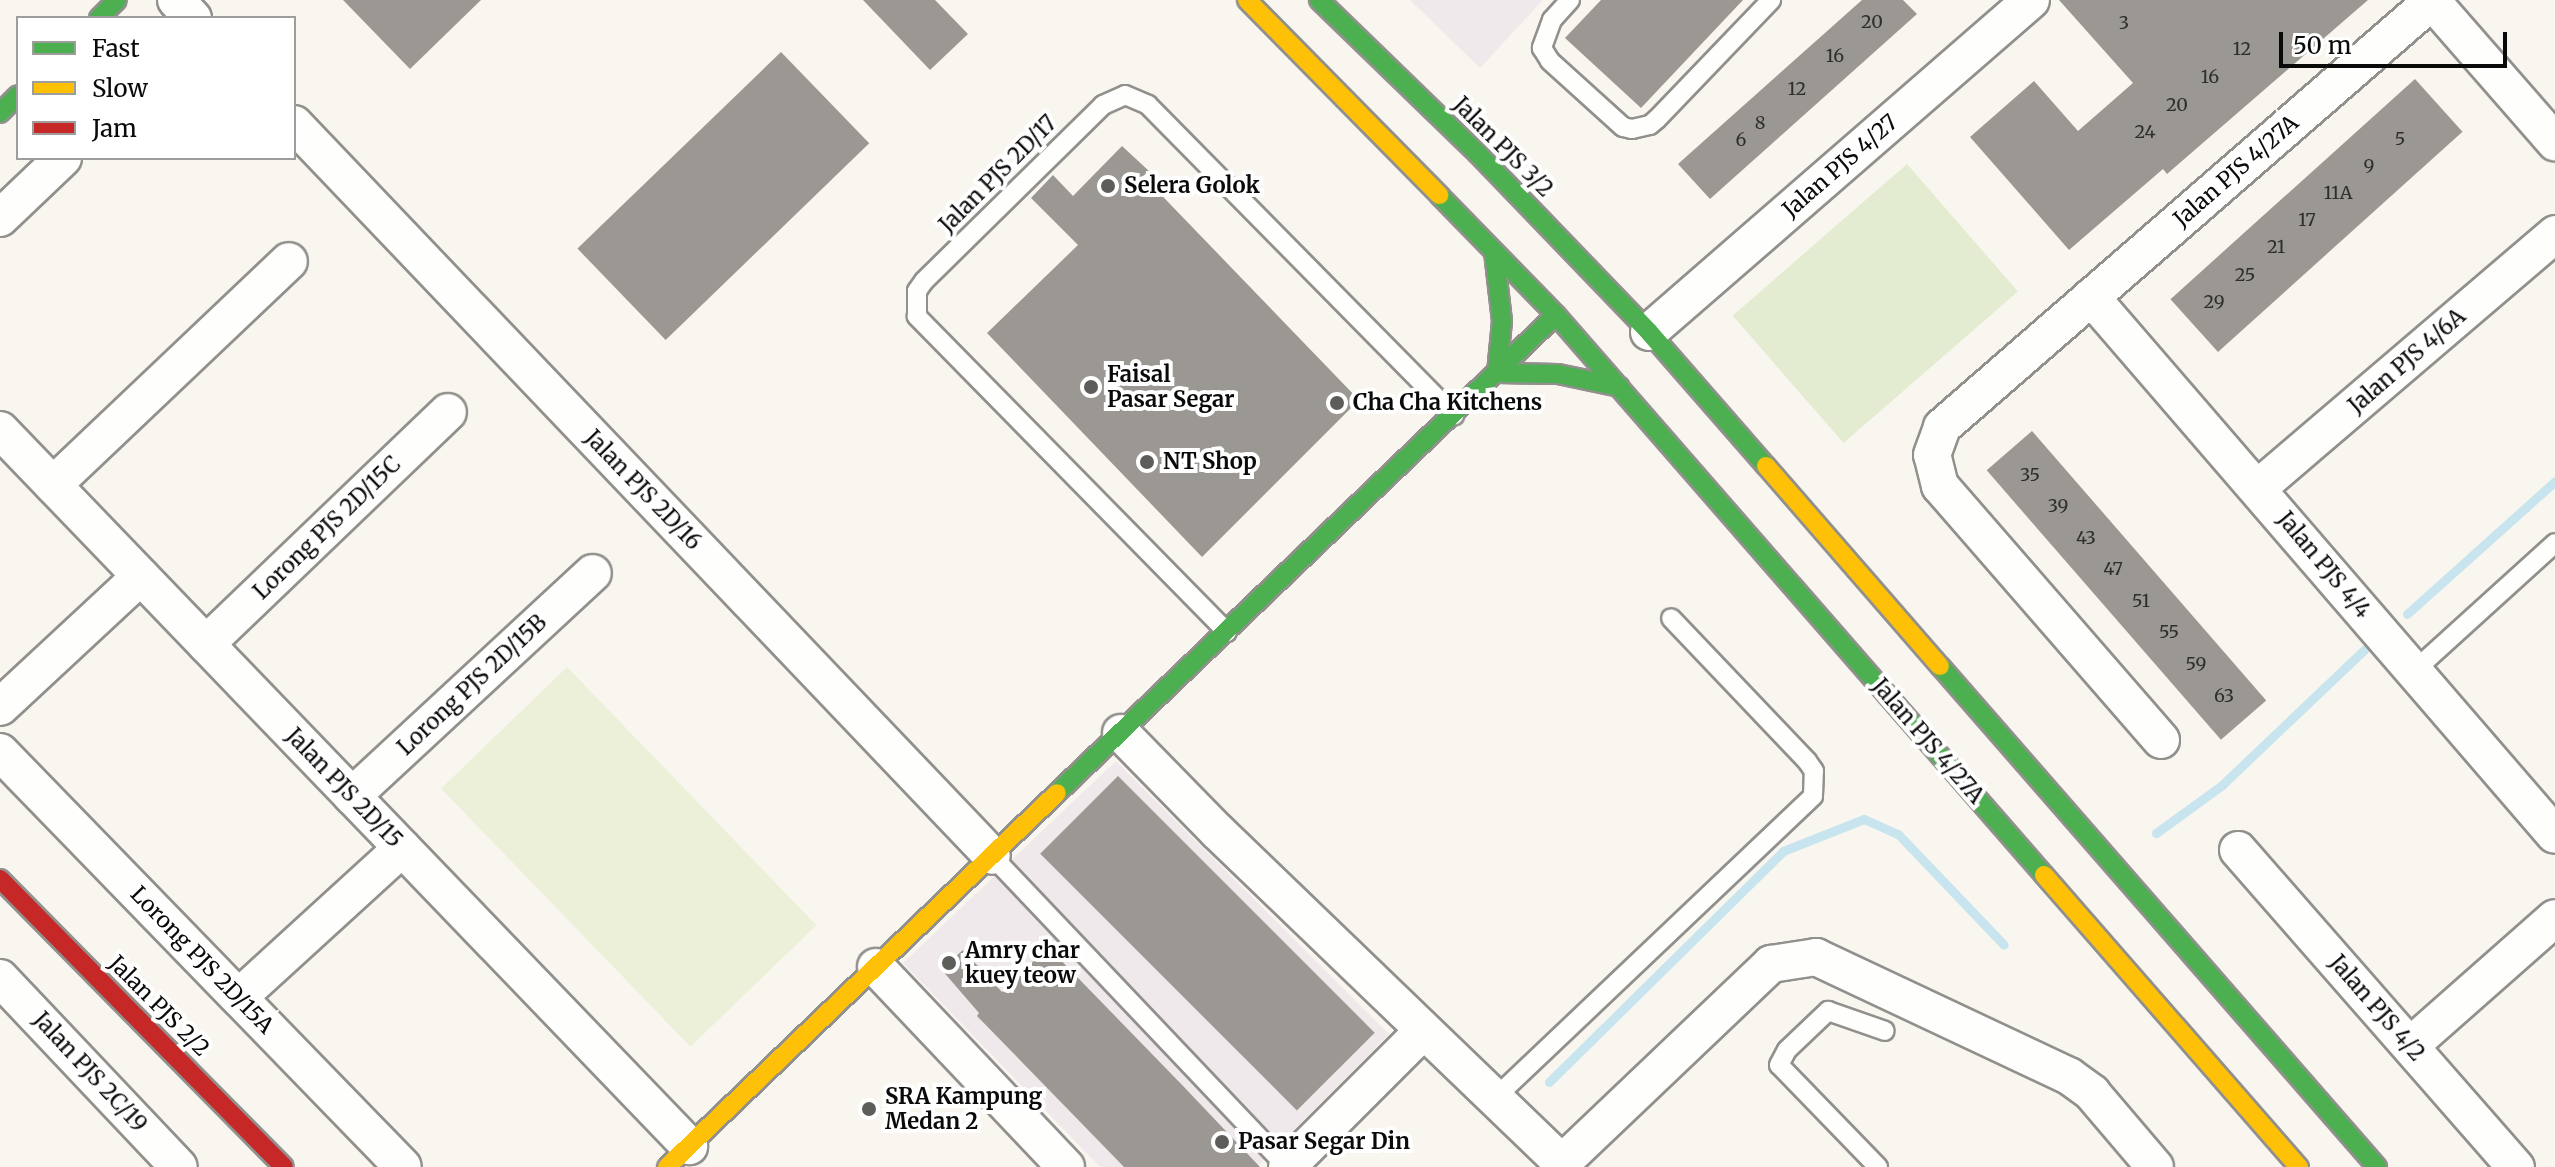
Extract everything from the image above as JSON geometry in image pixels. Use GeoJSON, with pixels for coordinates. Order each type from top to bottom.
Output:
{"type":"FeatureCollection","features":[{"type":"Feature","properties":{"kind":"main road"},"geometry":{"type":"LineString","coordinates":[[101,16],[117,0]]}},
{"type":"Feature","properties":{"kind":"main road","name":"Jalan PJS 3/2"},"geometry":{"type":"LineString","coordinates":[[1319,0],[1477,153],[1649,332]]}},
{"type":"Feature","properties":{"kind":"main road"},"geometry":{"type":"LineString","coordinates":[[1342,0],[1344,25]]}},
{"type":"Feature","properties":{"kind":"main road"},"geometry":{"type":"LineString","coordinates":[[678,1157],[1556,315],[1251,2]]}},
{"type":"Feature","properties":{"kind":"main road"},"geometry":{"type":"LineString","coordinates":[[0,113],[16,97]]}},
{"type":"Feature","properties":{"kind":"main road"},"geometry":{"type":"LineString","coordinates":[[1494,252],[1502,321],[1497,373]]}},
{"type":"Feature","properties":{"kind":"main road","name":"Jalan PJS 4/27A"},"geometry":{"type":"LineString","coordinates":[[1556,315],[2299,1167]]}},
{"type":"Feature","properties":{"kind":"main road"},"geometry":{"type":"LineString","coordinates":[[1649,332],[2377,1167]]}},
{"type":"Feature","properties":{"kind":"main road"},"geometry":{"type":"LineString","coordinates":[[1497,373],[1558,374],[1620,387]]}},
{"type":"Feature","properties":{"kind":"main road","name":"Jalan PJS 2/2"},"geometry":{"type":"LineString","coordinates":[[1,882],[270,1162]]}},
{"type":"Feature","properties":{"kind":"main road"},"geometry":{"type":"LineString","coordinates":[[2217,982],[2217,1010]]}},
{"type":"Feature","properties":{"kind":"main road"},"geometry":{"type":"LineString","coordinates":[[2172,1020],[2194,1033],[2208,1029]]}},
{"type":"Feature","properties":{"kind":"main road"},"geometry":{"type":"LineString","coordinates":[[2272,1135],[2266,1111],[2276,1098],[2313,1093]]}},
{"type":"Feature","properties":{"kind":"street"},"geometry":{"type":"LineString","coordinates":[[176,0],[191,16]]}},
{"type":"Feature","properties":{"kind":"street"},"geometry":{"type":"LineString","coordinates":[[2432,0],[2555,142]]}},
{"type":"Feature","properties":{"kind":"street","name":"Jalan PJS 4/27A"},"geometry":{"type":"LineString","coordinates":[[2161,740],[1940,486],[1932,455],[1942,427],[2432,0]]}},
{"type":"Feature","properties":{"kind":"street","name":"Jalan PJS 4/27"},"geometry":{"type":"LineString","coordinates":[[1649,332],[2011,6]]}},
{"type":"Feature","properties":{"kind":"street","name":"Jalan PJS 2D/16"},"geometry":{"type":"LineString","coordinates":[[296,126],[992,856]]}},
{"type":"Feature","properties":{"kind":"street"},"geometry":{"type":"LineString","coordinates":[[0,218],[61,160]]}},
{"type":"Feature","properties":{"kind":"street","name":"Jalan PJS 4/6A"},"geometry":{"type":"LineString","coordinates":[[2258,488],[2555,234]]}},
{"type":"Feature","properties":{"kind":"street"},"geometry":{"type":"LineString","coordinates":[[53,485],[289,261]]}},
{"type":"Feature","properties":{"kind":"street","name":"Jalan PJS 4/4"},"geometry":{"type":"LineString","coordinates":[[2091,297],[2555,835]]}},
{"type":"Feature","properties":{"kind":"street","name":"Lorong PJS 2D/15C"},"geometry":{"type":"LineString","coordinates":[[206,644],[448,412]]}},
{"type":"Feature","properties":{"kind":"street","name":"Jalan PJS 2D/15"},"geometry":{"type":"LineString","coordinates":[[0,430],[402,848],[678,1157]]}},
{"type":"Feature","properties":{"kind":"street","name":"Lorong PJS 2D/15B"},"geometry":{"type":"LineString","coordinates":[[352,796],[593,573]]}},
{"type":"Feature","properties":{"kind":"street"},"geometry":{"type":"LineString","coordinates":[[0,707],[141,576]]}},
{"type":"Feature","properties":{"kind":"street"},"geometry":{"type":"LineString","coordinates":[[1121,733],[1423,1031],[1496,1097],[1564,1165],[1771,964],[1816,957],[2069,1076],[2092,1093],[2155,1167]]}},
{"type":"Feature","properties":{"kind":"street","name":"Lorong PJS 2D/15A"},"geometry":{"type":"LineString","coordinates":[[0,752],[403,1167]]}},
{"type":"Feature","properties":{"kind":"street"},"geometry":{"type":"LineString","coordinates":[[239,997],[402,848]]}},
{"type":"Feature","properties":{"kind":"street","name":"Jalan PJS 4/2"},"geometry":{"type":"LineString","coordinates":[[2238,850],[2516,1167]]}},
{"type":"Feature","properties":{"kind":"street"},"geometry":{"type":"LineString","coordinates":[[2410,1046],[2555,918]]}},
{"type":"Feature","properties":{"kind":"street"},"geometry":{"type":"LineString","coordinates":[[876,967],[1066,1167]]}},
{"type":"Feature","properties":{"kind":"street","name":"Jalan PJS 2C/19"},"geometry":{"type":"LineString","coordinates":[[0,978],[179,1167]]}},
{"type":"Feature","properties":{"kind":"street"},"geometry":{"type":"LineString","coordinates":[[1287,1167],[1423,1031]]}},
{"type":"Feature","properties":{"kind":"lane"},"geometry":{"type":"LineString","coordinates":[[1570,0],[1552,20],[1542,48],[1550,61],[1623,127],[1632,129],[1650,125],[1657,119],[1771,0]]}},
{"type":"Feature","properties":{"kind":"lane","name":"Jalan PJS 2D/17"},"geometry":{"type":"LineString","coordinates":[[1227,632],[917,316],[917,291],[924,281],[1103,105],[1125,95],[1148,105],[1454,415]]}},
{"type":"Feature","properties":{"kind":"lane"},"geometry":{"type":"LineString","coordinates":[[2414,671],[2555,543]]}},
{"type":"Feature","properties":{"kind":"lane"},"geometry":{"type":"LineString","coordinates":[[1496,1097],[1813,796],[1814,771],[1807,761],[1671,618]]}},
{"type":"Feature","properties":{"kind":"lane"},"geometry":{"type":"LineString","coordinates":[[992,856],[1287,1167]]}},
{"type":"Feature","properties":{"kind":"lane"},"geometry":{"type":"LineString","coordinates":[[1878,1167],[1779,1065],[1787,1050],[1828,1011],[1885,1031]]}},
{"type":"Feature","properties":{"kind":"shaded area"},"geometry":{"type":"Polygon","coordinates":[[[1410,0],[1543,0],[1480,68],[1410,0]]]}},
{"type":"Feature","properties":{"kind":"shaded area"},"geometry":{"type":"Polygon","coordinates":[[[1116,761],[1389,1034],[1257,1167],[1100,1167],[903,963],[1116,761]]]}},
{"type":"Feature","properties":{"kind":"green space"},"geometry":{"type":"Polygon","coordinates":[[[1907,164],[2018,292],[1844,443],[1733,316],[1907,164]]]}},
{"type":"Feature","properties":{"kind":"green space"},"geometry":{"type":"Polygon","coordinates":[[[567,667],[816,925],[690,1047],[441,789],[567,667]]]}},
{"type":"Feature","properties":{"kind":"building"},"geometry":{"type":"Polygon","coordinates":[[[343,0],[481,0],[410,69],[343,0]]]}},
{"type":"Feature","properties":{"kind":"building"},"geometry":{"type":"Polygon","coordinates":[[[863,0],[935,0],[968,34],[930,70],[863,0]]]}},
{"type":"Feature","properties":{"kind":"building"},"geometry":{"type":"Polygon","coordinates":[[[1601,0],[1743,0],[1641,108],[1565,38],[1601,0]]]}},
{"type":"Feature","properties":{"kind":"building"},"geometry":{"type":"Polygon","coordinates":[[[1862,0],[1903,0],[1917,14],[1710,199],[1678,164],[1862,0]]]}},
{"type":"Feature","properties":{"kind":"building"},"geometry":{"type":"Polygon","coordinates":[[[2059,0],[2368,0],[2167,174],[2163,169],[2069,250],[1970,137],[2034,81],[2078,131],[2133,83],[2059,0]]]}},
{"type":"Feature","properties":{"kind":"building"},"geometry":{"type":"Polygon","coordinates":[[[781,52],[869,143],[666,340],[577,249],[781,52]]]}},
{"type":"Feature","properties":{"kind":"building"},"geometry":{"type":"Polygon","coordinates":[[[2415,79],[2463,132],[2218,352],[2171,299],[2415,79]]]}},
{"type":"Feature","properties":{"kind":"building"},"geometry":{"type":"Polygon","coordinates":[[[1122,146],[1149,171],[1143,176],[1359,400],[1202,557],[987,333],[1078,245],[1031,198],[1053,175],[1073,196],[1122,146]]]}},
{"type":"Feature","properties":{"kind":"building"},"geometry":{"type":"Polygon","coordinates":[[[2032,431],[2266,700],[2221,740],[1987,470],[2032,431]]]}},
{"type":"Feature","properties":{"kind":"building"},"geometry":{"type":"Polygon","coordinates":[[[1118,776],[1375,1033],[1297,1110],[1040,854],[1118,776]]]}},
{"type":"Feature","properties":{"kind":"building"},"geometry":{"type":"Polygon","coordinates":[[[1048,947],[1260,1167],[1124,1167],[977,1016],[979,1013],[941,969],[963,950],[1002,992],[1048,947]]]}},
{"type":"Feature","properties":{"kind":"waterway"},"geometry":{"type":"LineString","coordinates":[[2407,614],[2555,481]]}},
{"type":"Feature","properties":{"kind":"waterway"},"geometry":{"type":"LineString","coordinates":[[2156,833],[2222,785],[2365,649]]}},
{"type":"Feature","properties":{"kind":"waterway"},"geometry":{"type":"LineString","coordinates":[[1549,1082],[1783,851],[1864,819],[1898,834],[2004,945]]}},
{"type":"Feature","properties":{"kind":"traffic: fast"},"geometry":{"type":"LineString","coordinates":[[101,16],[117,0]]}},
{"type":"Feature","properties":{"kind":"traffic: fast"},"geometry":{"type":"LineString","coordinates":[[1319,0],[1477,153],[1649,332],[1766,466]]}},
{"type":"Feature","properties":{"kind":"traffic: fast"},"geometry":{"type":"LineString","coordinates":[[0,113],[16,97]]}},
{"type":"Feature","properties":{"kind":"traffic: fast"},"geometry":{"type":"LineString","coordinates":[[1439,195],[1556,315],[2044,875]]}},
{"type":"Feature","properties":{"kind":"traffic: fast"},"geometry":{"type":"LineString","coordinates":[[1494,252],[1502,321],[1497,373]]}},
{"type":"Feature","properties":{"kind":"traffic: fast"},"geometry":{"type":"LineString","coordinates":[[1057,793],[1556,315]]}},
{"type":"Feature","properties":{"kind":"traffic: fast"},"geometry":{"type":"LineString","coordinates":[[1497,373],[1558,374],[1620,387]]}},
{"type":"Feature","properties":{"kind":"traffic: fast"},"geometry":{"type":"LineString","coordinates":[[1940,666],[2377,1167]]}},
{"type":"Feature","properties":{"kind":"traffic: slow"},"geometry":{"type":"LineString","coordinates":[[1247,0],[1439,195]]}},
{"type":"Feature","properties":{"kind":"traffic: slow"},"geometry":{"type":"LineString","coordinates":[[1766,466],[1940,666]]}},
{"type":"Feature","properties":{"kind":"traffic: slow"},"geometry":{"type":"LineString","coordinates":[[667,1167],[1057,793]]}},
{"type":"Feature","properties":{"kind":"traffic: slow"},"geometry":{"type":"LineString","coordinates":[[2044,875],[2299,1167]]}},
{"type":"Feature","properties":{"kind":"traffic: jam"},"geometry":{"type":"LineString","coordinates":[[0,879],[284,1167]]}},
{"type":"Feature","properties":{"kind":"place","name":"Selera Golok"},"geometry":{"type":"Point","coordinates":[1108,186]}},
{"type":"Feature","properties":{"kind":"place","name":"Faisal Pasar Segar"},"geometry":{"type":"Point","coordinates":[1091,387]}},
{"type":"Feature","properties":{"kind":"place","name":"Cha Cha Kitchens"},"geometry":{"type":"Point","coordinates":[1337,403]}},
{"type":"Feature","properties":{"kind":"place","name":"NT Shop"},"geometry":{"type":"Point","coordinates":[1147,462]}},
{"type":"Feature","properties":{"kind":"place","name":"Amry char kuey teow"},"geometry":{"type":"Point","coordinates":[949,963]}},
{"type":"Feature","properties":{"kind":"place","name":"SRA Kampung Medan 2"},"geometry":{"type":"Point","coordinates":[869,1109]}},
{"type":"Feature","properties":{"kind":"place","name":"Pasar Segar Din"},"geometry":{"type":"Point","coordinates":[1222,1142]}}]}
